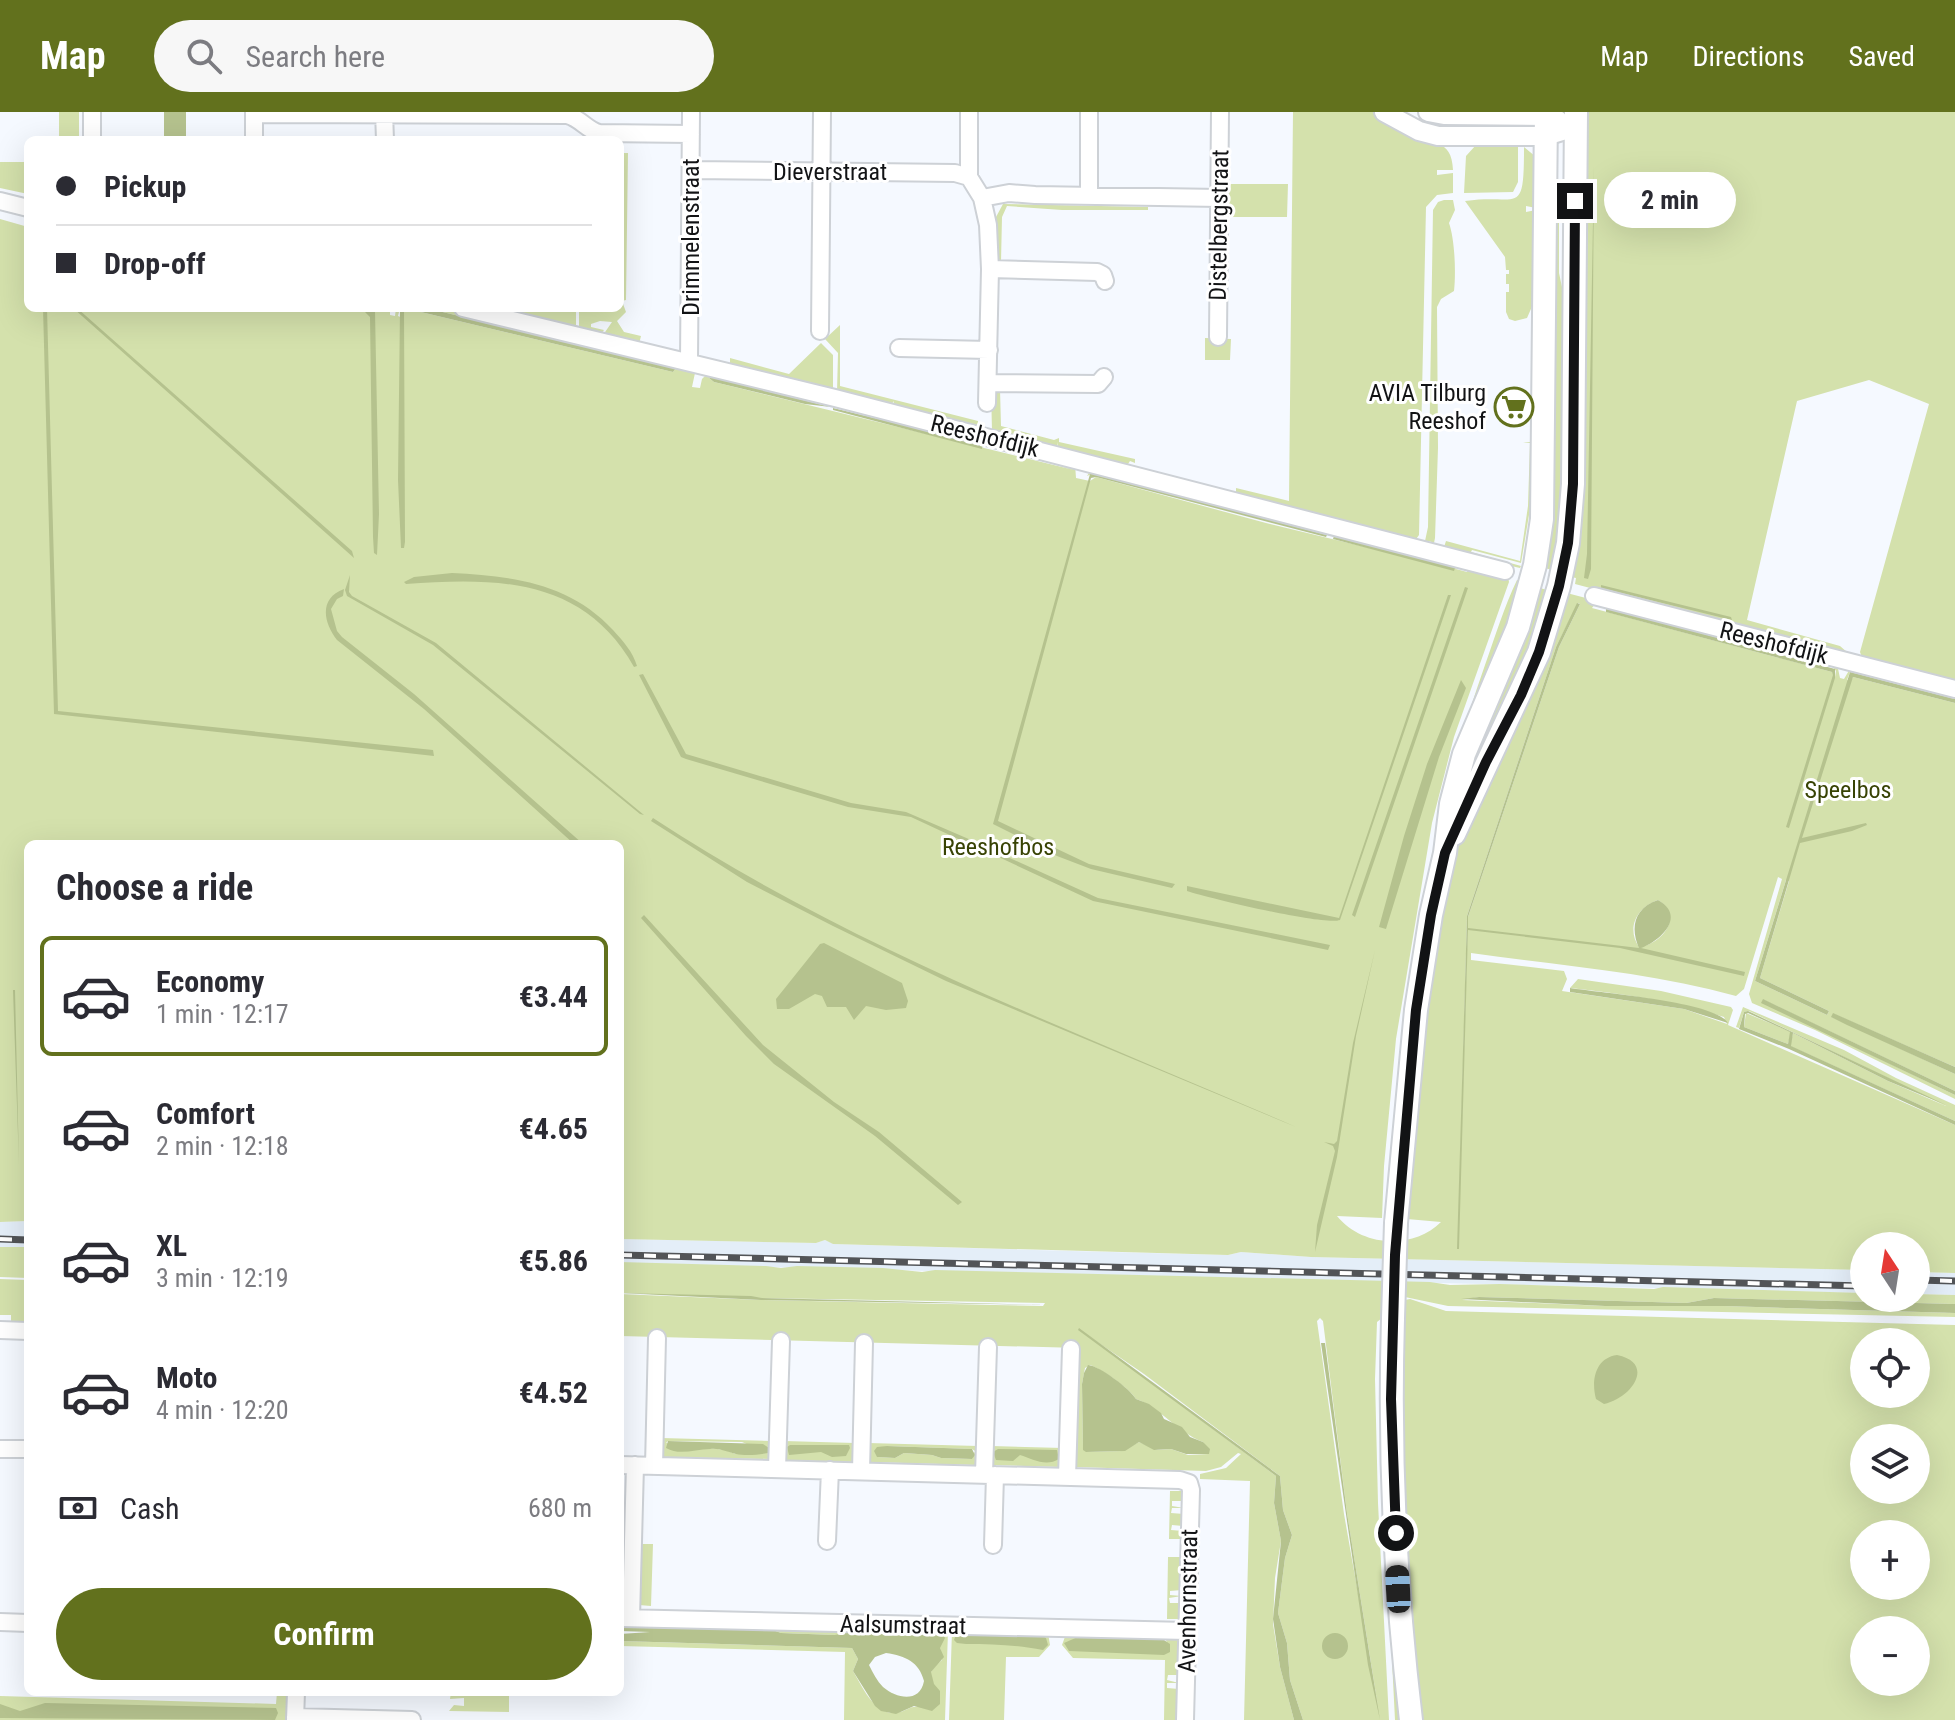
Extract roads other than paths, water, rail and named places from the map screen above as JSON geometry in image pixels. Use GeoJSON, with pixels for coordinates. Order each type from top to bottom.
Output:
{"type":"FeatureCollection","features":[{"type":"Feature","properties":{"kind":"main road"},"geometry":{"type":"LineString","coordinates":[[1445,853],[1539,652],[1568,543],[1573,484],[1576,119]]}},
{"type":"Feature","properties":{"kind":"main road"},"geometry":{"type":"LineString","coordinates":[[1411,1720],[1397,1561],[1391,1399],[1396,1223],[1416,1010],[1451,804],[1464,754],[1518,627],[1535,565],[1542,519],[1546,121]]}},
{"type":"Feature","properties":{"kind":"main road"},"geometry":{"type":"LineString","coordinates":[[1545,199],[1561,196],[1575,201]]}},
{"type":"Feature","properties":{"kind":"street"},"geometry":{"type":"LineString","coordinates":[[92,112],[92,136]]}},
{"type":"Feature","properties":{"kind":"street","name":"Drimmelenstraat"},"geometry":{"type":"LineString","coordinates":[[689,361],[691,112]]}},
{"type":"Feature","properties":{"kind":"street"},"geometry":{"type":"LineString","coordinates":[[820,331],[822,112]]}},
{"type":"Feature","properties":{"kind":"street"},"geometry":{"type":"LineString","coordinates":[[969,112],[969,177],[982,198],[988,225],[987,403]]}},
{"type":"Feature","properties":{"kind":"street"},"geometry":{"type":"LineString","coordinates":[[1089,112],[1089,196]]}},
{"type":"Feature","properties":{"kind":"street","name":"Distelbergstraat"},"geometry":{"type":"LineString","coordinates":[[1218,337],[1220,112]]}},
{"type":"Feature","properties":{"kind":"street"},"geometry":{"type":"LineString","coordinates":[[1384,112],[1419,131],[1438,136],[1576,119]]}},
{"type":"Feature","properties":{"kind":"street"},"geometry":{"type":"LineString","coordinates":[[1428,112],[1546,121]]}},
{"type":"Feature","properties":{"kind":"street"},"geometry":{"type":"LineString","coordinates":[[254,136],[254,113],[567,115],[574,117],[580,133],[691,134]]}},
{"type":"Feature","properties":{"kind":"street"},"geometry":{"type":"LineString","coordinates":[[384,113],[385,136]]}},
{"type":"Feature","properties":{"kind":"street","name":"Dieverstraat"},"geometry":{"type":"LineString","coordinates":[[691,170],[955,173],[969,177]]}},
{"type":"Feature","properties":{"kind":"street"},"geometry":{"type":"LineString","coordinates":[[982,198],[1024,192],[1035,195],[1220,198]]}},
{"type":"Feature","properties":{"kind":"street"},"geometry":{"type":"LineString","coordinates":[[0,201],[24,207]]}},
{"type":"Feature","properties":{"kind":"street"},"geometry":{"type":"LineString","coordinates":[[990,269],[1097,272],[1103,275],[1105,281]]}},
{"type":"Feature","properties":{"kind":"street","name":"Reeshofdijk"},"geometry":{"type":"LineString","coordinates":[[480,312],[689,361],[1505,571]]}},
{"type":"Feature","properties":{"kind":"street"},"geometry":{"type":"LineString","coordinates":[[899,348],[989,350]]}},
{"type":"Feature","properties":{"kind":"street"},"geometry":{"type":"LineString","coordinates":[[988,383],[1098,384],[1104,377]]}},
{"type":"Feature","properties":{"kind":"street","name":"Reeshofdijk"},"geometry":{"type":"LineString","coordinates":[[1594,596],[1955,689]]}},
{"type":"Feature","properties":{"kind":"street"},"geometry":{"type":"LineString","coordinates":[[0,1330],[24,1331]]}},
{"type":"Feature","properties":{"kind":"street"},"geometry":{"type":"LineString","coordinates":[[654,1466],[657,1338]]}},
{"type":"Feature","properties":{"kind":"street"},"geometry":{"type":"LineString","coordinates":[[777,1469],[781,1341]]}},
{"type":"Feature","properties":{"kind":"street"},"geometry":{"type":"LineString","coordinates":[[861,1471],[864,1343]]}},
{"type":"Feature","properties":{"kind":"street"},"geometry":{"type":"LineString","coordinates":[[988,1347],[993,1545]]}},
{"type":"Feature","properties":{"kind":"street"},"geometry":{"type":"LineString","coordinates":[[626,1618],[628,1465],[1067,1477],[1071,1349]]}},
{"type":"Feature","properties":{"kind":"street"},"geometry":{"type":"LineString","coordinates":[[0,1449],[24,1449]]}},
{"type":"Feature","properties":{"kind":"street"},"geometry":{"type":"LineString","coordinates":[[827,1541],[830,1470]]}},
{"type":"Feature","properties":{"kind":"street","name":"Avenhornstraat"},"geometry":{"type":"LineString","coordinates":[[1067,1477],[1180,1480],[1189,1483],[1185,1720]]}},
{"type":"Feature","properties":{"kind":"street","name":"Aalsumstraat"},"geometry":{"type":"LineString","coordinates":[[626,1618],[1187,1631]]}},
{"type":"Feature","properties":{"kind":"street"},"geometry":{"type":"LineString","coordinates":[[0,1622],[24,1623]]}},
{"type":"Feature","properties":{"kind":"street"},"geometry":{"type":"LineString","coordinates":[[296,1696],[295,1718],[412,1720]]}},
{"type":"Feature","properties":{"kind":"railway"},"geometry":{"type":"LineString","coordinates":[[0,1239],[24,1240]]}},
{"type":"Feature","properties":{"kind":"railway"},"geometry":{"type":"LineString","coordinates":[[624,1255],[1850,1286]]}},
{"type":"Feature","properties":{"kind":"railway"},"geometry":{"type":"LineString","coordinates":[[1930,1280],[1955,1281]]}},
{"type":"Feature","properties":{"kind":"place","name":"AVIA Tilburg Reeshof"},"geometry":{"type":"Point","coordinates":[1514,407]}},
{"type":"Feature","properties":{"kind":"park label","name":"Speelbos"},"geometry":{"type":"Point","coordinates":[1848,790]}},
{"type":"Feature","properties":{"kind":"park label","name":"Reeshofbos"},"geometry":{"type":"Point","coordinates":[998,847]}}]}
